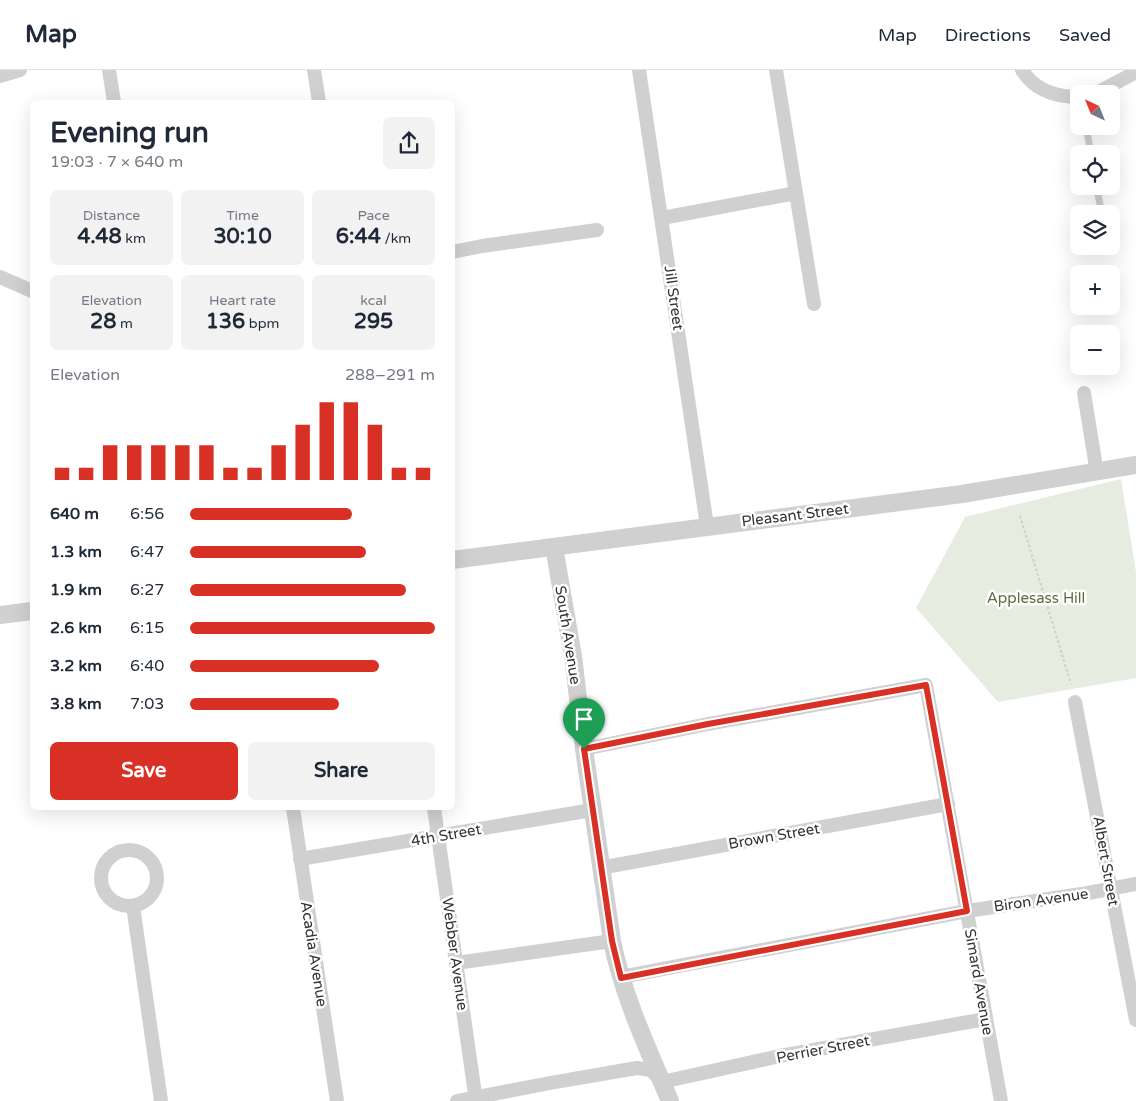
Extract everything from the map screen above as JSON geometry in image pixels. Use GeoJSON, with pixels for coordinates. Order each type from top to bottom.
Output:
{"type":"FeatureCollection","features":[{"type":"Feature","properties":{"kind":"street"},"geometry":{"type":"LineString","coordinates":[[0,76],[20,70]]}},
{"type":"Feature","properties":{"kind":"street"},"geometry":{"type":"LineString","coordinates":[[109,70],[114,100]]}},
{"type":"Feature","properties":{"kind":"street"},"geometry":{"type":"LineString","coordinates":[[314,70],[319,100]]}},
{"type":"Feature","properties":{"kind":"street","name":"Jill Street"},"geometry":{"type":"LineString","coordinates":[[639,70],[707,526]]}},
{"type":"Feature","properties":{"kind":"street"},"geometry":{"type":"LineString","coordinates":[[776,70],[814,304]]}},
{"type":"Feature","properties":{"kind":"street"},"geometry":{"type":"LineString","coordinates":[[1022,70],[1035,85],[1044,91],[1070,96]]}},
{"type":"Feature","properties":{"kind":"street"},"geometry":{"type":"LineString","coordinates":[[1112,85],[1136,72]]}},
{"type":"Feature","properties":{"kind":"street"},"geometry":{"type":"LineString","coordinates":[[662,218],[796,193]]}},
{"type":"Feature","properties":{"kind":"street"},"geometry":{"type":"LineString","coordinates":[[455,251],[598,230]]}},
{"type":"Feature","properties":{"kind":"street"},"geometry":{"type":"LineString","coordinates":[[0,277],[30,290]]}},
{"type":"Feature","properties":{"kind":"street"},"geometry":{"type":"LineString","coordinates":[[1084,393],[1095,472]]}},
{"type":"Feature","properties":{"kind":"street","name":"Pleasant Street"},"geometry":{"type":"LineString","coordinates":[[455,560],[962,494],[1136,465]]}},
{"type":"Feature","properties":{"kind":"street","name":"South Avenue"},"geometry":{"type":"LineString","coordinates":[[554,547],[573,656],[592,810],[612,941],[621,978],[670,1101]]}},
{"type":"Feature","properties":{"kind":"street"},"geometry":{"type":"LineString","coordinates":[[0,616],[30,611]]}},
{"type":"Feature","properties":{"kind":"street","name":"Simard Avenue"},"geometry":{"type":"LineString","coordinates":[[584,749],[708,724],[926,685],[1001,1101]]}},
{"type":"Feature","properties":{"kind":"street","name":"Albert Street"},"geometry":{"type":"LineString","coordinates":[[1075,702],[1136,1020]]}},
{"type":"Feature","properties":{"kind":"street","name":"Brown Street"},"geometry":{"type":"LineString","coordinates":[[600,868],[948,804]]}},
{"type":"Feature","properties":{"kind":"street","name":"Acadia Avenue"},"geometry":{"type":"LineString","coordinates":[[293,810],[337,1101]]}},
{"type":"Feature","properties":{"kind":"street","name":"Webber Avenue"},"geometry":{"type":"LineString","coordinates":[[434,810],[476,1099]]}},
{"type":"Feature","properties":{"kind":"street","name":"4th Street"},"geometry":{"type":"LineString","coordinates":[[300,859],[592,810]]}},
{"type":"Feature","properties":{"kind":"street"},"geometry":{"type":"LineString","coordinates":[[127,850],[144,854],[155,867],[157,875],[157,884],[154,892],[142,904],[134,906],[124,906],[108,898],[101,882],[101,872],[104,864],[118,852],[127,850]]}},
{"type":"Feature","properties":{"kind":"street","name":"Biron Avenue"},"geometry":{"type":"LineString","coordinates":[[621,978],[967,911],[1136,884]]}},
{"type":"Feature","properties":{"kind":"street"},"geometry":{"type":"LineString","coordinates":[[134,906],[161,1101]]}},
{"type":"Feature","properties":{"kind":"street"},"geometry":{"type":"LineString","coordinates":[[456,962],[612,941]]}},
{"type":"Feature","properties":{"kind":"street","name":"Perrier Street"},"geometry":{"type":"LineString","coordinates":[[662,1082],[780,1056],[985,1019]]}},
{"type":"Feature","properties":{"kind":"street"},"geometry":{"type":"LineString","coordinates":[[457,1101],[637,1068],[651,1070],[662,1082]]}},
{"type":"Feature","properties":{"kind":"lane"},"geometry":{"type":"LineString","coordinates":[[1098,195],[1100,204]]}},
{"type":"Feature","properties":{"kind":"path"},"geometry":{"type":"LineString","coordinates":[[1020,516],[1071,684]]}},
{"type":"Feature","properties":{"kind":"green space","name":"Applesass Hill"},"geometry":{"type":"Polygon","coordinates":[[[1121,479],[1136,572],[1136,678],[998,702],[916,608],[965,517],[1121,479]]]}},
{"type":"Feature","properties":{"kind":"route"},"geometry":{"type":"LineString","coordinates":[[926,685],[967,911],[621,978],[616,962],[600,868],[584,749],[708,724],[926,685]]}}]}
